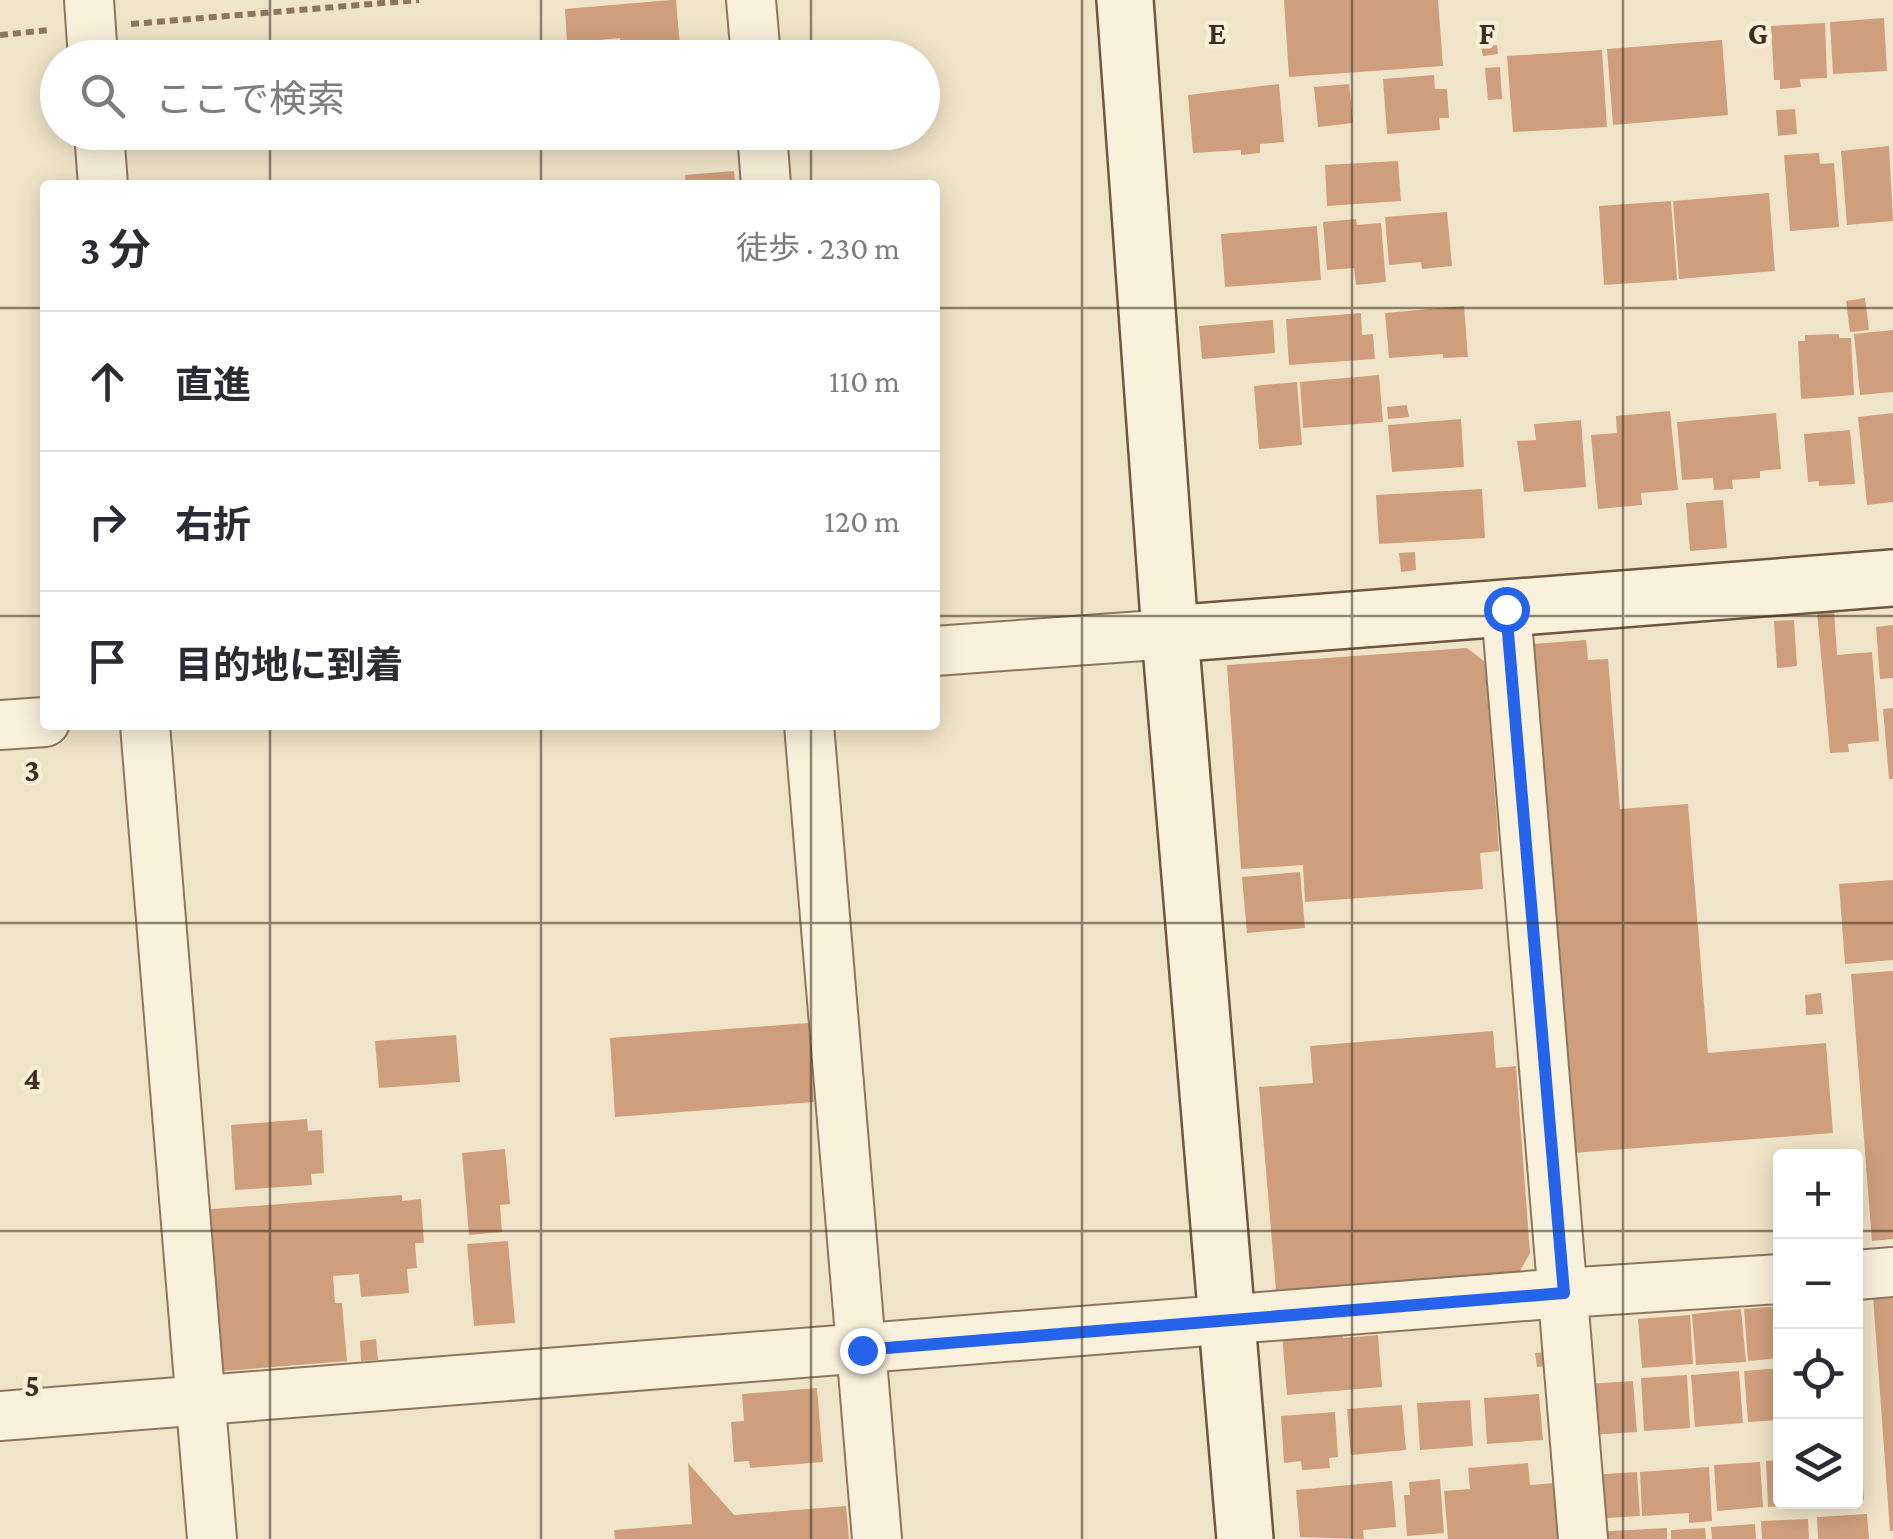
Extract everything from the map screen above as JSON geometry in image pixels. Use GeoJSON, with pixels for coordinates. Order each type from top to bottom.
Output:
{"type":"FeatureCollection","features":[{"type":"Feature","properties":{"kind":"street"},"geometry":{"type":"LineString","coordinates":[[751,0],[754,40]]}},
{"type":"Feature","properties":{"kind":"street"},"geometry":{"type":"LineString","coordinates":[[1125,0],[1170,634],[1245,1539]]}},
{"type":"Feature","properties":{"kind":"street"},"geometry":{"type":"LineString","coordinates":[[100,150],[103,180]]}},
{"type":"Feature","properties":{"kind":"street"},"geometry":{"type":"LineString","coordinates":[[763,150],[766,180]]}},
{"type":"Feature","properties":{"kind":"street"},"geometry":{"type":"LineString","coordinates":[[940,651],[1893,578]]}},
{"type":"Feature","properties":{"kind":"street"},"geometry":{"type":"LineString","coordinates":[[1506,609],[1583,1539]]}},
{"type":"Feature","properties":{"kind":"street"},"geometry":{"type":"LineString","coordinates":[[0,725],[40,722]]}},
{"type":"Feature","properties":{"kind":"street"},"geometry":{"type":"LineString","coordinates":[[145,730],[212,1539]]}},
{"type":"Feature","properties":{"kind":"street"},"geometry":{"type":"LineString","coordinates":[[809,730],[877,1539]]}},
{"type":"Feature","properties":{"kind":"street"},"geometry":{"type":"LineString","coordinates":[[1863,1274],[1893,1272]]}},
{"type":"Feature","properties":{"kind":"street"},"geometry":{"type":"LineString","coordinates":[[0,1416],[1773,1279]]}},
{"type":"Feature","properties":{"kind":"path"},"geometry":{"type":"LineString","coordinates":[[0,35],[419,0]]}},
{"type":"Feature","properties":{"kind":"building"},"geometry":{"type":"Polygon","coordinates":[[[676,0],[679,40],[567,40],[565,9],[676,0]]]}},
{"type":"Feature","properties":{"kind":"building"},"geometry":{"type":"Polygon","coordinates":[[[1284,0],[1438,0],[1443,66],[1289,77],[1284,0]]]}},
{"type":"Feature","properties":{"kind":"building"},"geometry":{"type":"Polygon","coordinates":[[[1884,18],[1887,71],[1833,74],[1830,22],[1884,18]]]}},
{"type":"Feature","properties":{"kind":"building"},"geometry":{"type":"Polygon","coordinates":[[[1825,23],[1827,78],[1800,79],[1801,87],[1780,89],[1780,80],[1774,80],[1771,26],[1825,23]]]}},
{"type":"Feature","properties":{"kind":"building"},"geometry":{"type":"Polygon","coordinates":[[[1722,40],[1728,115],[1613,125],[1607,49],[1722,40]]]}},
{"type":"Feature","properties":{"kind":"building"},"geometry":{"type":"Polygon","coordinates":[[[1497,45],[1498,54],[1483,56],[1481,47],[1497,45]]]}},
{"type":"Feature","properties":{"kind":"building"},"geometry":{"type":"Polygon","coordinates":[[[1602,50],[1607,127],[1513,132],[1507,56],[1602,50]]]}},
{"type":"Feature","properties":{"kind":"building"},"geometry":{"type":"Polygon","coordinates":[[[1500,67],[1502,99],[1488,100],[1485,68],[1500,67]]]}},
{"type":"Feature","properties":{"kind":"building"},"geometry":{"type":"Polygon","coordinates":[[[1434,75],[1435,89],[1447,89],[1449,118],[1439,118],[1440,130],[1387,134],[1383,79],[1434,75]]]}},
{"type":"Feature","properties":{"kind":"building"},"geometry":{"type":"Polygon","coordinates":[[[1279,84],[1284,142],[1260,144],[1260,153],[1193,153],[1188,95],[1279,84]]]}},
{"type":"Feature","properties":{"kind":"building"},"geometry":{"type":"Polygon","coordinates":[[[1349,84],[1353,123],[1318,127],[1314,87],[1349,84]]]}},
{"type":"Feature","properties":{"kind":"building"},"geometry":{"type":"Polygon","coordinates":[[[1795,109],[1797,134],[1778,136],[1776,110],[1795,109]]]}},
{"type":"Feature","properties":{"kind":"building"},"geometry":{"type":"Polygon","coordinates":[[[1889,146],[1893,221],[1847,225],[1841,151],[1889,146]]]}},
{"type":"Feature","properties":{"kind":"building"},"geometry":{"type":"Polygon","coordinates":[[[1819,153],[1820,164],[1834,163],[1839,227],[1790,231],[1784,155],[1819,153]]]}},
{"type":"Feature","properties":{"kind":"building"},"geometry":{"type":"Polygon","coordinates":[[[1398,161],[1401,201],[1327,206],[1325,165],[1398,161]]]}},
{"type":"Feature","properties":{"kind":"building"},"geometry":{"type":"Polygon","coordinates":[[[734,171],[735,180],[686,180],[685,175],[734,171]]]}},
{"type":"Feature","properties":{"kind":"building"},"geometry":{"type":"Polygon","coordinates":[[[1769,193],[1775,271],[1679,279],[1673,201],[1769,193]]]}},
{"type":"Feature","properties":{"kind":"building"},"geometry":{"type":"Polygon","coordinates":[[[1671,201],[1677,280],[1604,285],[1599,206],[1671,201]]]}},
{"type":"Feature","properties":{"kind":"building"},"geometry":{"type":"Polygon","coordinates":[[[1447,212],[1452,266],[1422,269],[1421,262],[1389,265],[1385,217],[1447,212]]]}},
{"type":"Feature","properties":{"kind":"building"},"geometry":{"type":"Polygon","coordinates":[[[1356,219],[1357,225],[1381,223],[1386,282],[1356,285],[1354,268],[1327,270],[1323,222],[1356,219]]]}},
{"type":"Feature","properties":{"kind":"building"},"geometry":{"type":"Polygon","coordinates":[[[1317,226],[1321,280],[1225,287],[1221,234],[1317,226]]]}},
{"type":"Feature","properties":{"kind":"building"},"geometry":{"type":"Polygon","coordinates":[[[1865,298],[1869,330],[1850,332],[1846,301],[1865,298]]]}},
{"type":"Feature","properties":{"kind":"building"},"geometry":{"type":"Polygon","coordinates":[[[1464,306],[1468,357],[1443,358],[1443,354],[1389,358],[1385,313],[1464,306]]]}},
{"type":"Feature","properties":{"kind":"building"},"geometry":{"type":"Polygon","coordinates":[[[1361,313],[1362,335],[1373,334],[1375,359],[1289,365],[1286,319],[1361,313]]]}},
{"type":"Feature","properties":{"kind":"building"},"geometry":{"type":"Polygon","coordinates":[[[1273,320],[1275,353],[1202,359],[1199,326],[1273,320]]]}},
{"type":"Feature","properties":{"kind":"building"},"geometry":{"type":"Polygon","coordinates":[[[1893,330],[1893,392],[1860,395],[1854,334],[1893,330]]]}},
{"type":"Feature","properties":{"kind":"building"},"geometry":{"type":"Polygon","coordinates":[[[1839,334],[1839,338],[1851,338],[1854,395],[1801,399],[1798,341],[1805,341],[1805,335],[1839,334]]]}},
{"type":"Feature","properties":{"kind":"building"},"geometry":{"type":"Polygon","coordinates":[[[1379,375],[1383,422],[1303,428],[1300,382],[1379,375]]]}},
{"type":"Feature","properties":{"kind":"building"},"geometry":{"type":"Polygon","coordinates":[[[1297,382],[1302,445],[1259,449],[1254,386],[1297,382]]]}},
{"type":"Feature","properties":{"kind":"building"},"geometry":{"type":"Polygon","coordinates":[[[1407,405],[1409,417],[1388,419],[1387,407],[1407,405]]]}},
{"type":"Feature","properties":{"kind":"building"},"geometry":{"type":"Polygon","coordinates":[[[1670,411],[1678,490],[1641,493],[1642,505],[1598,509],[1591,435],[1617,433],[1616,416],[1670,411]]]}},
{"type":"Feature","properties":{"kind":"building"},"geometry":{"type":"Polygon","coordinates":[[[1776,413],[1781,469],[1760,471],[1760,478],[1732,480],[1733,489],[1714,490],[1713,478],[1682,480],[1677,422],[1776,413]]]}},
{"type":"Feature","properties":{"kind":"building"},"geometry":{"type":"Polygon","coordinates":[[[1893,413],[1893,502],[1867,505],[1858,417],[1893,413]]]}},
{"type":"Feature","properties":{"kind":"building"},"geometry":{"type":"Polygon","coordinates":[[[1461,419],[1464,467],[1392,472],[1388,425],[1461,419]]]}},
{"type":"Feature","properties":{"kind":"building"},"geometry":{"type":"Polygon","coordinates":[[[1581,420],[1586,487],[1524,492],[1517,441],[1536,440],[1534,424],[1581,420]]]}},
{"type":"Feature","properties":{"kind":"building"},"geometry":{"type":"Polygon","coordinates":[[[1850,430],[1855,484],[1819,486],[1819,481],[1808,482],[1804,434],[1850,430]]]}},
{"type":"Feature","properties":{"kind":"building"},"geometry":{"type":"Polygon","coordinates":[[[1482,489],[1485,538],[1379,544],[1376,495],[1482,489]]]}},
{"type":"Feature","properties":{"kind":"building"},"geometry":{"type":"Polygon","coordinates":[[[1723,500],[1727,548],[1690,551],[1686,503],[1723,500]]]}},
{"type":"Feature","properties":{"kind":"building"},"geometry":{"type":"Polygon","coordinates":[[[1415,552],[1416,570],[1401,572],[1399,553],[1415,552]]]}},
{"type":"Feature","properties":{"kind":"building"},"geometry":{"type":"Polygon","coordinates":[[[1834,610],[1837,655],[1872,652],[1879,741],[1848,744],[1849,752],[1830,753],[1817,611],[1834,610]]]}},
{"type":"Feature","properties":{"kind":"building"},"geometry":{"type":"Polygon","coordinates":[[[1794,620],[1797,666],[1777,668],[1774,621],[1794,620]]]}},
{"type":"Feature","properties":{"kind":"building"},"geometry":{"type":"Polygon","coordinates":[[[1893,625],[1893,678],[1880,679],[1876,627],[1893,625]]]}},
{"type":"Feature","properties":{"kind":"building"},"geometry":{"type":"Polygon","coordinates":[[[1586,640],[1588,660],[1608,659],[1620,809],[1688,804],[1708,1053],[1826,1043],[1833,1133],[1573,1153],[1532,644],[1586,640]]]}},
{"type":"Feature","properties":{"kind":"building"},"geometry":{"type":"Polygon","coordinates":[[[1467,648],[1485,662],[1499,851],[1480,853],[1483,889],[1305,902],[1303,865],[1241,869],[1227,665],[1467,648]]]}},
{"type":"Feature","properties":{"kind":"building"},"geometry":{"type":"Polygon","coordinates":[[[1893,708],[1893,779],[1889,779],[1883,709],[1893,708]]]}},
{"type":"Feature","properties":{"kind":"building"},"geometry":{"type":"Polygon","coordinates":[[[1300,872],[1305,928],[1247,933],[1242,877],[1300,872]]]}},
{"type":"Feature","properties":{"kind":"building"},"geometry":{"type":"Polygon","coordinates":[[[1893,880],[1893,960],[1845,964],[1839,884],[1893,880]]]}},
{"type":"Feature","properties":{"kind":"building"},"geometry":{"type":"Polygon","coordinates":[[[1893,971],[1893,1239],[1872,1241],[1851,974],[1893,971]]]}},
{"type":"Feature","properties":{"kind":"building"},"geometry":{"type":"Polygon","coordinates":[[[1821,993],[1823,1014],[1806,1015],[1805,995],[1821,993]]]}},
{"type":"Feature","properties":{"kind":"building"},"geometry":{"type":"Polygon","coordinates":[[[808,1023],[814,1102],[615,1117],[610,1038],[808,1023]]]}},
{"type":"Feature","properties":{"kind":"building"},"geometry":{"type":"Polygon","coordinates":[[[1493,1031],[1496,1068],[1516,1066],[1530,1253],[1520,1271],[1276,1290],[1259,1087],[1313,1083],[1310,1046],[1493,1031]]]}},
{"type":"Feature","properties":{"kind":"building"},"geometry":{"type":"Polygon","coordinates":[[[456,1035],[460,1082],[379,1088],[375,1041],[456,1035]]]}},
{"type":"Feature","properties":{"kind":"building"},"geometry":{"type":"Polygon","coordinates":[[[307,1119],[308,1131],[322,1130],[324,1173],[311,1174],[312,1185],[235,1190],[231,1125],[307,1119]]]}},
{"type":"Feature","properties":{"kind":"building"},"geometry":{"type":"Polygon","coordinates":[[[505,1149],[510,1204],[500,1205],[502,1232],[469,1235],[462,1153],[505,1149]]]}},
{"type":"Feature","properties":{"kind":"building"},"geometry":{"type":"Polygon","coordinates":[[[402,1195],[402,1201],[421,1199],[424,1243],[415,1243],[417,1268],[407,1269],[409,1293],[361,1297],[359,1274],[333,1276],[335,1303],[342,1303],[347,1361],[212,1372],[199,1210],[402,1195]]]}},
{"type":"Feature","properties":{"kind":"building"},"geometry":{"type":"Polygon","coordinates":[[[508,1241],[515,1323],[474,1326],[467,1244],[508,1241]]]}},
{"type":"Feature","properties":{"kind":"building"},"geometry":{"type":"Polygon","coordinates":[[[1893,1295],[1893,1531],[1890,1531],[1873,1296],[1893,1295]]]}},
{"type":"Feature","properties":{"kind":"building"},"geometry":{"type":"Polygon","coordinates":[[[1773,1307],[1773,1359],[1748,1361],[1744,1309],[1773,1307]]]}},
{"type":"Feature","properties":{"kind":"building"},"geometry":{"type":"Polygon","coordinates":[[[1741,1309],[1746,1362],[1696,1365],[1692,1314],[1741,1309]]]}},
{"type":"Feature","properties":{"kind":"building"},"geometry":{"type":"Polygon","coordinates":[[[1690,1315],[1693,1364],[1642,1368],[1638,1319],[1690,1315]]]}},
{"type":"Feature","properties":{"kind":"building"},"geometry":{"type":"Polygon","coordinates":[[[1342,1329],[1343,1338],[1378,1335],[1382,1387],[1287,1395],[1282,1334],[1342,1329]]]}},
{"type":"Feature","properties":{"kind":"building"},"geometry":{"type":"Polygon","coordinates":[[[376,1339],[378,1360],[361,1361],[360,1341],[376,1339]]]}},
{"type":"Feature","properties":{"kind":"building"},"geometry":{"type":"Polygon","coordinates":[[[1548,1352],[1550,1366],[1537,1367],[1535,1353],[1548,1352]]]}},
{"type":"Feature","properties":{"kind":"building"},"geometry":{"type":"Polygon","coordinates":[[[1773,1369],[1773,1420],[1748,1422],[1744,1371],[1773,1369]]]}},
{"type":"Feature","properties":{"kind":"building"},"geometry":{"type":"Polygon","coordinates":[[[1739,1371],[1743,1423],[1695,1427],[1691,1375],[1739,1371]]]}},
{"type":"Feature","properties":{"kind":"building"},"geometry":{"type":"Polygon","coordinates":[[[1687,1375],[1690,1428],[1644,1431],[1641,1378],[1687,1375]]]}},
{"type":"Feature","properties":{"kind":"building"},"geometry":{"type":"Polygon","coordinates":[[[1633,1381],[1637,1432],[1590,1435],[1587,1384],[1633,1381]]]}},
{"type":"Feature","properties":{"kind":"building"},"geometry":{"type":"Polygon","coordinates":[[[817,1388],[823,1462],[750,1468],[749,1461],[734,1462],[731,1422],[744,1421],[742,1394],[817,1388]]]}},
{"type":"Feature","properties":{"kind":"building"},"geometry":{"type":"Polygon","coordinates":[[[1539,1394],[1543,1440],[1487,1444],[1484,1398],[1539,1394]]]}},
{"type":"Feature","properties":{"kind":"building"},"geometry":{"type":"Polygon","coordinates":[[[1470,1400],[1473,1446],[1420,1450],[1417,1403],[1470,1400]]]}},
{"type":"Feature","properties":{"kind":"building"},"geometry":{"type":"Polygon","coordinates":[[[1402,1405],[1406,1450],[1351,1455],[1347,1409],[1402,1405]]]}},
{"type":"Feature","properties":{"kind":"building"},"geometry":{"type":"Polygon","coordinates":[[[1335,1412],[1338,1457],[1329,1458],[1330,1468],[1302,1470],[1301,1461],[1284,1463],[1281,1416],[1335,1412]]]}},
{"type":"Feature","properties":{"kind":"building"},"geometry":{"type":"Polygon","coordinates":[[[1773,1460],[1773,1507],[1768,1507],[1766,1461],[1773,1460]]]}},
{"type":"Feature","properties":{"kind":"building"},"geometry":{"type":"Polygon","coordinates":[[[1760,1462],[1763,1507],[1717,1511],[1714,1465],[1760,1462]]]}},
{"type":"Feature","properties":{"kind":"building"},"geometry":{"type":"Polygon","coordinates":[[[688,1463],[734,1515],[846,1506],[849,1539],[615,1539],[614,1530],[692,1524],[688,1463]]]}},
{"type":"Feature","properties":{"kind":"building"},"geometry":{"type":"Polygon","coordinates":[[[1528,1463],[1530,1485],[1555,1483],[1559,1539],[1448,1539],[1444,1491],[1470,1489],[1468,1468],[1528,1463]]]}},
{"type":"Feature","properties":{"kind":"building"},"geometry":{"type":"Polygon","coordinates":[[[1709,1467],[1712,1521],[1689,1523],[1689,1513],[1642,1516],[1640,1472],[1709,1467]]]}},
{"type":"Feature","properties":{"kind":"building"},"geometry":{"type":"Polygon","coordinates":[[[1637,1472],[1640,1516],[1592,1519],[1589,1475],[1637,1472]]]}},
{"type":"Feature","properties":{"kind":"building"},"geometry":{"type":"Polygon","coordinates":[[[1440,1479],[1444,1533],[1407,1536],[1404,1495],[1410,1495],[1409,1482],[1440,1479]]]}},
{"type":"Feature","properties":{"kind":"building"},"geometry":{"type":"Polygon","coordinates":[[[1392,1481],[1396,1527],[1363,1530],[1364,1539],[1300,1537],[1296,1490],[1392,1481]]]}},
{"type":"Feature","properties":{"kind":"building"},"geometry":{"type":"Polygon","coordinates":[[[1867,1514],[1869,1539],[1818,1539],[1817,1517],[1867,1514]]]}},
{"type":"Feature","properties":{"kind":"building"},"geometry":{"type":"Polygon","coordinates":[[[1808,1519],[1809,1539],[1762,1539],[1761,1521],[1808,1519]]]}},
{"type":"Feature","properties":{"kind":"building"},"geometry":{"type":"Polygon","coordinates":[[[1755,1524],[1756,1539],[1712,1539],[1711,1527],[1755,1524]]]}},
{"type":"Feature","properties":{"kind":"building"},"geometry":{"type":"Polygon","coordinates":[[[1667,1528],[1667,1539],[1593,1539],[1593,1532],[1667,1528]]]}},
{"type":"Feature","properties":{"kind":"building"},"geometry":{"type":"Polygon","coordinates":[[[1705,1528],[1706,1539],[1671,1539],[1671,1530],[1705,1528]]]}},
{"type":"Feature","properties":{"kind":"route"},"geometry":{"type":"LineString","coordinates":[[862,1350],[1564,1293],[1506,609]]}}]}
